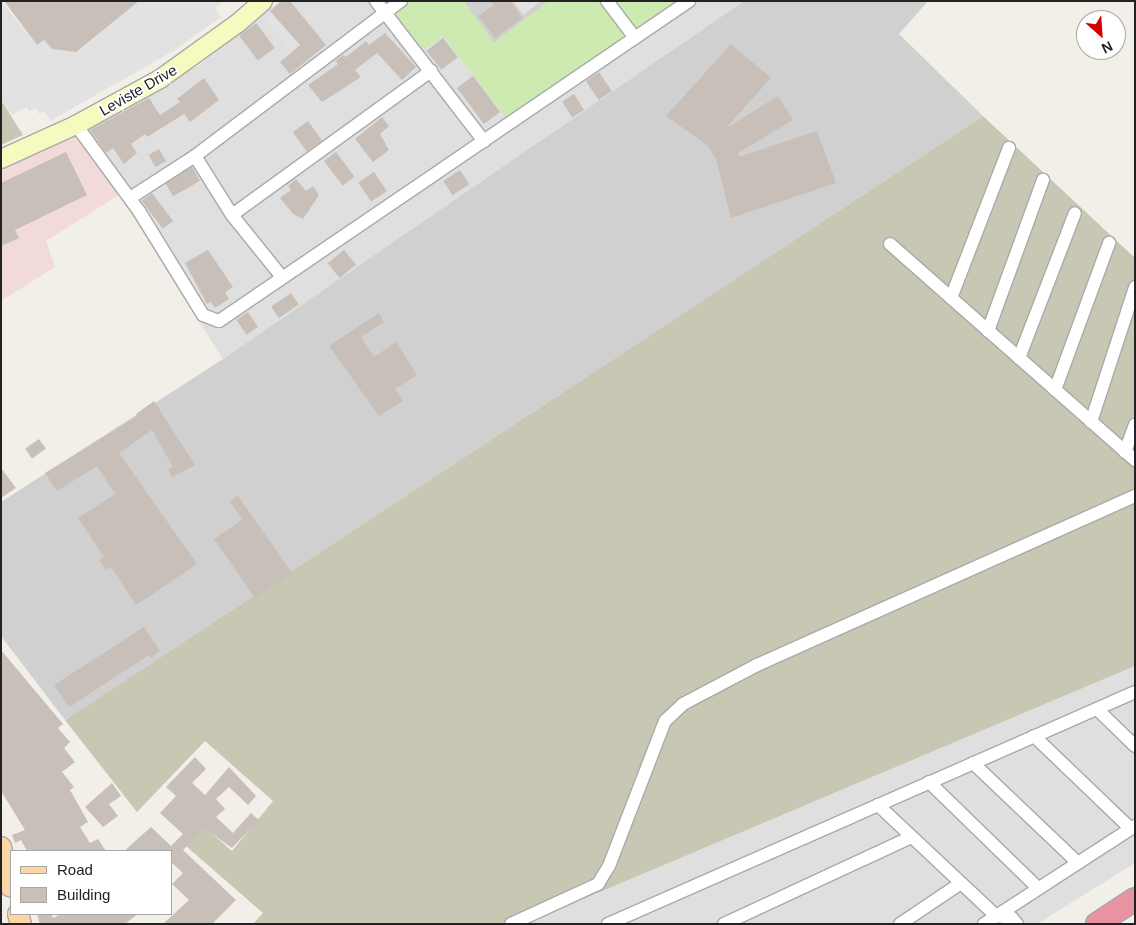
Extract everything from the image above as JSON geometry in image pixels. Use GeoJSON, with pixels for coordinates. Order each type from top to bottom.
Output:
{"type":"FeatureCollection","features":[{"type":"Feature","properties":{"kind":"highway"},"geometry":{"type":"LineString","coordinates":[[1097,924],[1135,900]]}},
{"type":"Feature","properties":{"kind":"main road","name":"Leviste Drive"},"geometry":{"type":"LineString","coordinates":[[1,158],[76,125],[178,67],[238,24],[263,1]]}},
{"type":"Feature","properties":{"kind":"main road","name":"Leviste Drive"},"geometry":{"type":"LineString","coordinates":[[1,152],[118,95],[263,1]]}},
{"type":"Feature","properties":{"kind":"main road"},"geometry":{"type":"LineString","coordinates":[[1,847],[10,883]]}},
{"type":"Feature","properties":{"kind":"street"},"geometry":{"type":"LineString","coordinates":[[376,1],[484,141]]}},
{"type":"Feature","properties":{"kind":"street"},"geometry":{"type":"LineString","coordinates":[[130,198],[195,156],[401,1]]}},
{"type":"Feature","properties":{"kind":"street"},"geometry":{"type":"LineString","coordinates":[[608,1],[635,38]]}},
{"type":"Feature","properties":{"kind":"street"},"geometry":{"type":"LineString","coordinates":[[76,125],[130,198],[203,315],[210,320],[226,319],[281,276],[688,2]]}},
{"type":"Feature","properties":{"kind":"street"},"geometry":{"type":"LineString","coordinates":[[232,214],[431,71]]}},
{"type":"Feature","properties":{"kind":"street"},"geometry":{"type":"LineString","coordinates":[[951,298],[1009,148]]}},
{"type":"Feature","properties":{"kind":"street"},"geometry":{"type":"LineString","coordinates":[[195,156],[232,214],[281,276]]}},
{"type":"Feature","properties":{"kind":"street"},"geometry":{"type":"LineString","coordinates":[[988,331],[1043,180]]}},
{"type":"Feature","properties":{"kind":"street"},"geometry":{"type":"LineString","coordinates":[[1019,358],[1074,212]]}},
{"type":"Feature","properties":{"kind":"street"},"geometry":{"type":"LineString","coordinates":[[1055,390],[1109,243]]}},
{"type":"Feature","properties":{"kind":"street"},"geometry":{"type":"LineString","coordinates":[[890,244],[1130,456]]}},
{"type":"Feature","properties":{"kind":"street"},"geometry":{"type":"LineString","coordinates":[[1091,422],[1135,287]]}},
{"type":"Feature","properties":{"kind":"street"},"geometry":{"type":"LineString","coordinates":[[1130,456],[1135,425]]}},
{"type":"Feature","properties":{"kind":"street"},"geometry":{"type":"LineString","coordinates":[[511,924],[598,884],[609,866],[665,722],[683,704],[757,665],[1135,496]]}},
{"type":"Feature","properties":{"kind":"street"},"geometry":{"type":"LineString","coordinates":[[608,924],[635,919],[878,805],[1135,692]]}},
{"type":"Feature","properties":{"kind":"street"},"geometry":{"type":"LineString","coordinates":[[1097,709],[1135,746]]}},
{"type":"Feature","properties":{"kind":"street"},"geometry":{"type":"LineString","coordinates":[[996,920],[1038,888],[1133,828],[1034,736]]}},
{"type":"Feature","properties":{"kind":"street"},"geometry":{"type":"LineString","coordinates":[[973,763],[1078,863]]}},
{"type":"Feature","properties":{"kind":"street"},"geometry":{"type":"LineString","coordinates":[[929,782],[1038,888]]}},
{"type":"Feature","properties":{"kind":"street"},"geometry":{"type":"LineString","coordinates":[[878,805],[996,920]]}},
{"type":"Feature","properties":{"kind":"street"},"geometry":{"type":"LineString","coordinates":[[724,924],[911,837]]}},
{"type":"Feature","properties":{"kind":"street"},"geometry":{"type":"LineString","coordinates":[[900,924],[961,884]]}},
{"type":"Feature","properties":{"kind":"street"},"geometry":{"type":"LineString","coordinates":[[984,924],[1012,918],[1017,924]]}},
{"type":"Feature","properties":{"kind":"shaded area"},"geometry":{"type":"Polygon","coordinates":[[[1,1],[37,45],[44,40],[52,49],[76,52],[139,1],[224,1],[215,8],[221,17],[175,50],[50,121],[45,111],[39,114],[36,108],[29,111],[27,107],[12,115],[1,100],[1,1]]]}},
{"type":"Feature","properties":{"kind":"shaded area"},"geometry":{"type":"Polygon","coordinates":[[[280,1],[744,1],[223,359],[119,195],[74,134],[198,66],[280,1]]]}},
{"type":"Feature","properties":{"kind":"shaded area"},"geometry":{"type":"Polygon","coordinates":[[[464,1],[549,1],[494,43],[464,1]]]}},
{"type":"Feature","properties":{"kind":"shaded area"},"geometry":{"type":"Polygon","coordinates":[[[513,1],[541,1],[523,15],[513,1]]]}},
{"type":"Feature","properties":{"kind":"shaded area"},"geometry":{"type":"Polygon","coordinates":[[[744,1],[928,1],[899,34],[983,116],[65,720],[1,636],[1,502],[223,359],[744,1]]]}},
{"type":"Feature","properties":{"kind":"shaded area"},"geometry":{"type":"Polygon","coordinates":[[[271,11],[300,45],[292,52],[263,17],[271,11]]]}},
{"type":"Feature","properties":{"kind":"shaded area"},"geometry":{"type":"Polygon","coordinates":[[[1,100],[23,135],[1,145],[1,100]]]}},
{"type":"Feature","properties":{"kind":"shaded area"},"geometry":{"type":"Polygon","coordinates":[[[983,116],[1135,258],[1135,666],[524,924],[253,924],[263,913],[186,846],[202,825],[232,851],[273,801],[205,741],[137,812],[65,720],[983,116]]]}},
{"type":"Feature","properties":{"kind":"shaded area"},"geometry":{"type":"Polygon","coordinates":[[[74,134],[119,195],[46,241],[55,267],[1,301],[1,164],[74,134]]]}},
{"type":"Feature","properties":{"kind":"shaded area"},"geometry":{"type":"Polygon","coordinates":[[[1135,666],[1135,863],[1037,924],[524,924],[1135,666]]]}},
{"type":"Feature","properties":{"kind":"green space"},"geometry":{"type":"Polygon","coordinates":[[[409,1],[464,1],[494,43],[549,1],[602,1],[626,38],[506,118],[443,36],[426,48],[420,48],[394,14],[409,1]]]}},
{"type":"Feature","properties":{"kind":"green space"},"geometry":{"type":"Polygon","coordinates":[[[616,1],[676,2],[674,7],[637,29],[616,1]]]}},
{"type":"Feature","properties":{"kind":"building"},"geometry":{"type":"Polygon","coordinates":[[[4,1],[139,1],[76,52],[52,49],[44,40],[37,45],[4,1]]]}},
{"type":"Feature","properties":{"kind":"building"},"geometry":{"type":"Polygon","coordinates":[[[282,1],[290,1],[326,45],[290,74],[280,62],[300,45],[270,11],[282,1]]]}},
{"type":"Feature","properties":{"kind":"building"},"geometry":{"type":"Polygon","coordinates":[[[491,1],[510,1],[523,18],[495,38],[478,16],[494,5],[491,1]]]}},
{"type":"Feature","properties":{"kind":"building"},"geometry":{"type":"Polygon","coordinates":[[[256,23],[275,48],[258,60],[239,36],[256,23]]]}},
{"type":"Feature","properties":{"kind":"building"},"geometry":{"type":"Polygon","coordinates":[[[385,33],[416,67],[402,80],[377,53],[355,70],[361,77],[322,102],[308,85],[338,64],[335,61],[343,55],[346,57],[366,41],[369,45],[385,33]]]}},
{"type":"Feature","properties":{"kind":"building"},"geometry":{"type":"Polygon","coordinates":[[[443,38],[458,57],[441,70],[426,51],[443,38]]]}},
{"type":"Feature","properties":{"kind":"building"},"geometry":{"type":"Polygon","coordinates":[[[731,44],[771,78],[725,129],[778,96],[793,120],[738,153],[739,157],[817,131],[836,183],[731,218],[716,159],[707,145],[666,116],[731,44]]]}},
{"type":"Feature","properties":{"kind":"building"},"geometry":{"type":"Polygon","coordinates":[[[599,72],[612,91],[599,100],[586,81],[599,72]]]}},
{"type":"Feature","properties":{"kind":"building"},"geometry":{"type":"Polygon","coordinates":[[[473,76],[500,112],[484,124],[457,88],[473,76]]]}},
{"type":"Feature","properties":{"kind":"building"},"geometry":{"type":"Polygon","coordinates":[[[204,78],[219,100],[190,122],[184,114],[147,137],[145,134],[131,144],[137,153],[124,164],[113,148],[106,153],[90,130],[149,98],[160,115],[180,102],[177,99],[204,78]]]}},
{"type":"Feature","properties":{"kind":"building"},"geometry":{"type":"Polygon","coordinates":[[[574,94],[584,110],[572,118],[562,101],[574,94]]]}},
{"type":"Feature","properties":{"kind":"building"},"geometry":{"type":"Polygon","coordinates":[[[382,117],[389,126],[380,134],[389,150],[373,162],[355,139],[382,117]]]}},
{"type":"Feature","properties":{"kind":"building"},"geometry":{"type":"Polygon","coordinates":[[[308,121],[322,140],[307,152],[293,132],[308,121]]]}},
{"type":"Feature","properties":{"kind":"building"},"geometry":{"type":"Polygon","coordinates":[[[159,149],[166,161],[156,167],[149,155],[159,149]]]}},
{"type":"Feature","properties":{"kind":"building"},"geometry":{"type":"Polygon","coordinates":[[[66,152],[87,195],[15,230],[19,238],[1,246],[1,183],[66,152]]]}},
{"type":"Feature","properties":{"kind":"building"},"geometry":{"type":"Polygon","coordinates":[[[336,152],[355,177],[343,186],[324,161],[336,152]]]}},
{"type":"Feature","properties":{"kind":"building"},"geometry":{"type":"Polygon","coordinates":[[[192,167],[200,181],[173,196],[165,182],[192,167]]]}},
{"type":"Feature","properties":{"kind":"building"},"geometry":{"type":"Polygon","coordinates":[[[460,170],[469,184],[452,195],[443,181],[460,170]]]}},
{"type":"Feature","properties":{"kind":"building"},"geometry":{"type":"Polygon","coordinates":[[[374,172],[387,191],[371,202],[358,183],[374,172]]]}},
{"type":"Feature","properties":{"kind":"building"},"geometry":{"type":"Polygon","coordinates":[[[296,179],[306,191],[313,186],[319,195],[303,219],[293,214],[280,198],[291,190],[288,186],[296,179]]]}},
{"type":"Feature","properties":{"kind":"building"},"geometry":{"type":"Polygon","coordinates":[[[152,193],[173,221],[163,229],[142,201],[152,193]]]}},
{"type":"Feature","properties":{"kind":"building"},"geometry":{"type":"Polygon","coordinates":[[[208,250],[233,287],[225,292],[229,299],[215,308],[211,302],[207,304],[185,263],[208,250]]]}},
{"type":"Feature","properties":{"kind":"building"},"geometry":{"type":"Polygon","coordinates":[[[344,250],[356,265],[340,278],[328,263],[344,250]]]}},
{"type":"Feature","properties":{"kind":"building"},"geometry":{"type":"Polygon","coordinates":[[[291,293],[299,305],[279,318],[271,306],[291,293]]]}},
{"type":"Feature","properties":{"kind":"building"},"geometry":{"type":"Polygon","coordinates":[[[248,312],[258,327],[246,335],[236,320],[248,312]]]}},
{"type":"Feature","properties":{"kind":"building"},"geometry":{"type":"Polygon","coordinates":[[[379,313],[384,322],[361,337],[374,357],[396,342],[417,375],[395,389],[403,401],[379,416],[329,346],[379,313]]]}},
{"type":"Feature","properties":{"kind":"building"},"geometry":{"type":"Polygon","coordinates":[[[154,401],[195,465],[172,477],[168,470],[173,467],[152,430],[119,453],[197,564],[136,605],[111,567],[106,570],[99,560],[104,557],[78,518],[115,494],[97,466],[57,491],[45,473],[137,416],[136,414],[154,401]]]}},
{"type":"Feature","properties":{"kind":"building"},"geometry":{"type":"Polygon","coordinates":[[[39,439],[46,449],[32,459],[25,449],[39,439]]]}},
{"type":"Feature","properties":{"kind":"building"},"geometry":{"type":"Polygon","coordinates":[[[1,468],[16,488],[1,498],[1,468]]]}},
{"type":"Feature","properties":{"kind":"building"},"geometry":{"type":"Polygon","coordinates":[[[238,496],[292,573],[255,598],[214,539],[242,520],[230,501],[238,496]]]}},
{"type":"Feature","properties":{"kind":"building"},"geometry":{"type":"Polygon","coordinates":[[[144,627],[160,651],[151,658],[149,655],[69,707],[54,685],[144,627]]]}},
{"type":"Feature","properties":{"kind":"building"},"geometry":{"type":"Polygon","coordinates":[[[1,650],[63,724],[58,728],[70,742],[64,748],[75,762],[62,772],[74,787],[70,790],[88,822],[80,827],[90,843],[98,839],[105,850],[26,850],[21,840],[15,843],[12,835],[25,830],[1,791],[1,650]]]}},
{"type":"Feature","properties":{"kind":"building"},"geometry":{"type":"Polygon","coordinates":[[[195,757],[206,769],[192,783],[205,795],[229,767],[256,796],[248,805],[229,787],[216,799],[225,809],[216,817],[233,833],[251,813],[259,820],[232,848],[204,828],[183,850],[236,900],[212,924],[163,924],[189,900],[172,884],[183,873],[172,863],[172,850],[125,850],[151,827],[171,846],[183,834],[160,813],[176,796],[166,787],[195,757]]]}},
{"type":"Feature","properties":{"kind":"building"},"geometry":{"type":"Polygon","coordinates":[[[112,783],[121,796],[109,804],[118,816],[103,827],[85,807],[112,783]]]}},
{"type":"Feature","properties":{"kind":"building"},"geometry":{"type":"Polygon","coordinates":[[[37,915],[52,915],[53,918],[59,915],[137,915],[125,924],[40,924],[37,915]]]}}]}
